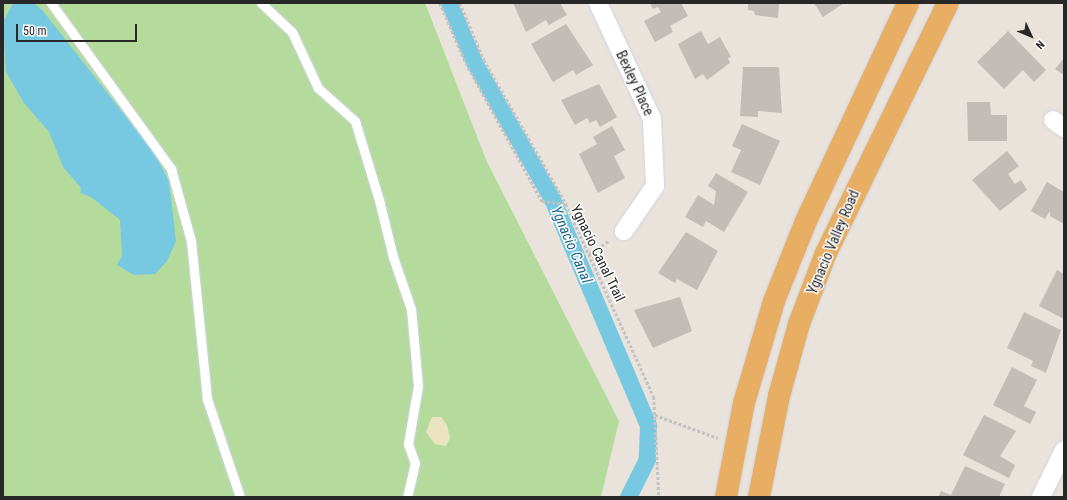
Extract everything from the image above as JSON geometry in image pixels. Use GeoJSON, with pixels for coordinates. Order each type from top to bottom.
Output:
{"type":"FeatureCollection","features":[{"type":"Feature","properties":{"kind":"highway"},"geometry":{"type":"LineString","coordinates":[[726,497],[744,403],[774,301],[800,236],[908,3]]}},
{"type":"Feature","properties":{"kind":"highway","name":"Ygnacio Valley Road"},"geometry":{"type":"LineString","coordinates":[[759,497],[779,396],[799,324],[826,253],[948,3]]}},
{"type":"Feature","properties":{"kind":"street","name":"Bexley Place"},"geometry":{"type":"LineString","coordinates":[[598,3],[652,119],[655,186],[624,231]]}},
{"type":"Feature","properties":{"kind":"street"},"geometry":{"type":"LineString","coordinates":[[1041,497],[1064,450]]}},
{"type":"Feature","properties":{"kind":"lane"},"geometry":{"type":"LineString","coordinates":[[51,3],[171,169],[191,241],[207,399],[240,497]]}},
{"type":"Feature","properties":{"kind":"lane"},"geometry":{"type":"LineString","coordinates":[[261,3],[292,32],[318,88],[355,121],[379,200],[393,257],[411,309],[418,386],[408,444],[415,463],[407,497]]}},
{"type":"Feature","properties":{"kind":"path","name":"Ygnacio Canal Trail"},"geometry":{"type":"LineString","coordinates":[[440,3],[466,63],[542,201],[566,204],[654,397],[659,497]]}},
{"type":"Feature","properties":{"kind":"path"},"geometry":{"type":"LineString","coordinates":[[460,3],[484,60],[566,204]]}},
{"type":"Feature","properties":{"kind":"path"},"geometry":{"type":"LineString","coordinates":[[589,254],[595,250]]}},
{"type":"Feature","properties":{"kind":"path"},"geometry":{"type":"LineString","coordinates":[[655,415],[736,445]]}},
{"type":"Feature","properties":{"kind":"green space"},"geometry":{"type":"Polygon","coordinates":[[[3,3],[425,3],[487,162],[619,421],[601,497],[3,497],[3,3]]]}},
{"type":"Feature","properties":{"kind":"sand"},"geometry":{"type":"Polygon","coordinates":[[[432,417],[441,417],[447,425],[450,438],[446,446],[435,444],[426,432],[432,417]]]}},
{"type":"Feature","properties":{"kind":"water"},"geometry":{"type":"Polygon","coordinates":[[[13,3],[34,3],[43,11],[153,151],[169,181],[176,241],[167,261],[155,274],[134,275],[117,265],[122,256],[120,220],[91,197],[80,193],[81,188],[63,167],[49,132],[24,103],[6,72],[3,22],[13,3]]]}},
{"type":"Feature","properties":{"kind":"building"},"geometry":{"type":"Polygon","coordinates":[[[513,3],[560,3],[567,15],[549,25],[546,20],[526,32],[513,3]]]}},
{"type":"Feature","properties":{"kind":"building"},"geometry":{"type":"Polygon","coordinates":[[[650,3],[681,3],[688,16],[670,26],[673,32],[655,42],[644,21],[661,12],[658,7],[653,9],[650,3]]]}},
{"type":"Feature","properties":{"kind":"building"},"geometry":{"type":"Polygon","coordinates":[[[748,3],[779,3],[778,18],[755,15],[754,11],[748,10],[748,3]]]}},
{"type":"Feature","properties":{"kind":"building"},"geometry":{"type":"Polygon","coordinates":[[[814,3],[844,3],[823,17],[814,3]]]}},
{"type":"Feature","properties":{"kind":"building"},"geometry":{"type":"Polygon","coordinates":[[[566,24],[593,65],[576,75],[573,70],[553,82],[531,44],[566,24]]]}},
{"type":"Feature","properties":{"kind":"building"},"geometry":{"type":"Polygon","coordinates":[[[701,31],[708,44],[720,37],[731,57],[728,58],[730,63],[707,80],[703,74],[695,79],[678,44],[701,31]]]}},
{"type":"Feature","properties":{"kind":"building"},"geometry":{"type":"Polygon","coordinates":[[[1008,31],[1046,70],[1034,82],[1023,70],[1004,89],[977,62],[1008,31]]]}},
{"type":"Feature","properties":{"kind":"building"},"geometry":{"type":"Polygon","coordinates":[[[1064,58],[1064,75],[1055,69],[1064,58]]]}},
{"type":"Feature","properties":{"kind":"building"},"geometry":{"type":"Polygon","coordinates":[[[743,67],[779,67],[782,113],[758,111],[758,117],[740,116],[743,67]]]}},
{"type":"Feature","properties":{"kind":"building"},"geometry":{"type":"Polygon","coordinates":[[[599,84],[617,117],[600,127],[596,120],[590,123],[587,118],[575,125],[561,100],[599,84]]]}},
{"type":"Feature","properties":{"kind":"building"},"geometry":{"type":"Polygon","coordinates":[[[967,102],[990,102],[991,115],[1007,115],[1007,141],[968,141],[967,102]]]}},
{"type":"Feature","properties":{"kind":"building"},"geometry":{"type":"Polygon","coordinates":[[[742,124],[780,141],[760,185],[731,172],[741,150],[732,146],[742,124]]]}},
{"type":"Feature","properties":{"kind":"building"},"geometry":{"type":"Polygon","coordinates":[[[612,126],[625,150],[614,156],[625,178],[598,193],[579,154],[597,144],[593,137],[612,126]]]}},
{"type":"Feature","properties":{"kind":"building"},"geometry":{"type":"Polygon","coordinates":[[[1007,151],[1019,166],[1008,174],[1015,184],[1021,180],[1027,190],[1000,211],[972,180],[1007,151]]]}},
{"type":"Feature","properties":{"kind":"building"},"geometry":{"type":"Polygon","coordinates":[[[716,173],[748,192],[724,232],[706,221],[703,227],[685,217],[698,195],[714,205],[716,191],[708,186],[716,173]]]}},
{"type":"Feature","properties":{"kind":"building"},"geometry":{"type":"Polygon","coordinates":[[[1047,182],[1064,192],[1064,224],[1050,216],[1050,211],[1045,219],[1031,211],[1047,182]]]}},
{"type":"Feature","properties":{"kind":"building"},"geometry":{"type":"Polygon","coordinates":[[[686,232],[718,251],[697,290],[677,279],[675,283],[658,273],[686,232]]]}},
{"type":"Feature","properties":{"kind":"building"},"geometry":{"type":"Polygon","coordinates":[[[1057,270],[1064,274],[1064,319],[1039,306],[1057,270]]]}},
{"type":"Feature","properties":{"kind":"building"},"geometry":{"type":"Polygon","coordinates":[[[680,297],[692,331],[653,348],[634,310],[680,297]]]}},
{"type":"Feature","properties":{"kind":"building"},"geometry":{"type":"Polygon","coordinates":[[[1024,312],[1061,330],[1046,373],[1031,366],[1033,361],[1007,348],[1024,312]]]}},
{"type":"Feature","properties":{"kind":"building"},"geometry":{"type":"Polygon","coordinates":[[[1012,367],[1037,380],[1024,406],[1036,412],[1030,424],[993,405],[1012,367]]]}},
{"type":"Feature","properties":{"kind":"building"},"geometry":{"type":"Polygon","coordinates":[[[984,415],[1016,431],[1000,456],[1015,465],[1009,478],[963,455],[984,415]]]}},
{"type":"Feature","properties":{"kind":"building"},"geometry":{"type":"Polygon","coordinates":[[[965,466],[1005,484],[999,497],[938,497],[941,491],[951,495],[965,466]]]}},
{"type":"Feature","properties":{"kind":"waterway","name":"Ygnacio Canal"},"geometry":{"type":"LineString","coordinates":[[449,3],[474,62],[552,199],[648,425],[647,459],[628,497]]}}]}
